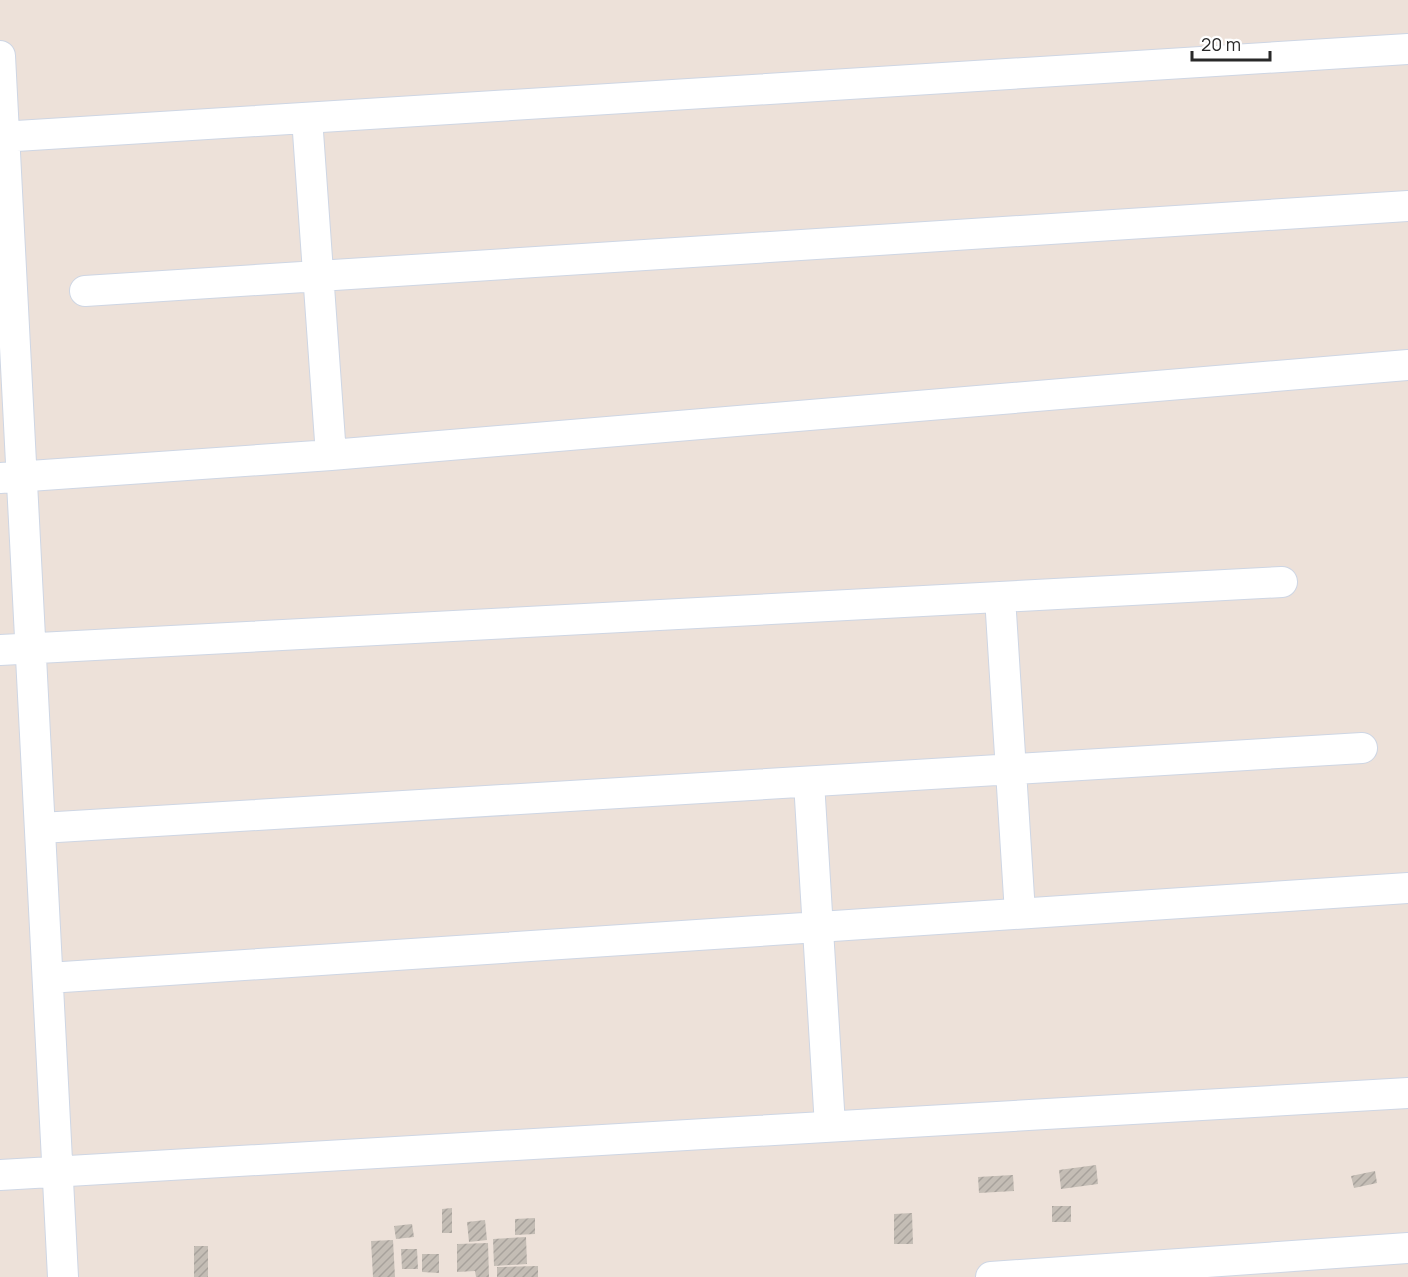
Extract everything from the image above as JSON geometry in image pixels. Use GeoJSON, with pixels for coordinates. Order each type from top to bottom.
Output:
{"type":"FeatureCollection","features":[{"type":"Feature","properties":{"kind":"street"},"geometry":{"type":"LineString","coordinates":[[2,137],[1408,49]]}},
{"type":"Feature","properties":{"kind":"street"},"geometry":{"type":"LineString","coordinates":[[0,56],[12,478],[32,649],[63,1277]]}},
{"type":"Feature","properties":{"kind":"street"},"geometry":{"type":"LineString","coordinates":[[307,118],[331,455]]}},
{"type":"Feature","properties":{"kind":"street"},"geometry":{"type":"LineString","coordinates":[[85,291],[1408,206]]}},
{"type":"Feature","properties":{"kind":"street"},"geometry":{"type":"LineString","coordinates":[[12,478],[331,455],[1408,365]]}},
{"type":"Feature","properties":{"kind":"street"},"geometry":{"type":"LineString","coordinates":[[0,651],[1282,582]]}},
{"type":"Feature","properties":{"kind":"street"},"geometry":{"type":"LineString","coordinates":[[1000,597],[1020,914]]}},
{"type":"Feature","properties":{"kind":"street"},"geometry":{"type":"LineString","coordinates":[[41,828],[1362,748]]}},
{"type":"Feature","properties":{"kind":"street"},"geometry":{"type":"LineString","coordinates":[[809,782],[830,1126]]}},
{"type":"Feature","properties":{"kind":"street"},"geometry":{"type":"LineString","coordinates":[[48,978],[1408,888]]}},
{"type":"Feature","properties":{"kind":"street"},"geometry":{"type":"LineString","coordinates":[[0,1175],[1408,1093]]}},
{"type":"Feature","properties":{"kind":"street"},"geometry":{"type":"LineString","coordinates":[[991,1277],[1408,1248]]}},
{"type":"Feature","properties":{"kind":"building"},"geometry":{"type":"Polygon","coordinates":[[[1096,1165],[1098,1184],[1061,1189],[1059,1170],[1096,1165]]]}},
{"type":"Feature","properties":{"kind":"building"},"geometry":{"type":"Polygon","coordinates":[[[1375,1171],[1377,1183],[1354,1188],[1351,1176],[1375,1171]]]}},
{"type":"Feature","properties":{"kind":"building"},"geometry":{"type":"Polygon","coordinates":[[[1013,1175],[1014,1191],[979,1193],[978,1177],[1013,1175]]]}},
{"type":"Feature","properties":{"kind":"building"},"geometry":{"type":"Polygon","coordinates":[[[1052,1206],[1071,1206],[1071,1222],[1052,1222],[1052,1206]]]}},
{"type":"Feature","properties":{"kind":"building"},"geometry":{"type":"Polygon","coordinates":[[[452,1208],[452,1233],[442,1233],[442,1209],[452,1208]]]}},
{"type":"Feature","properties":{"kind":"building"},"geometry":{"type":"Polygon","coordinates":[[[912,1213],[913,1244],[894,1244],[894,1214],[912,1213]]]}},
{"type":"Feature","properties":{"kind":"building"},"geometry":{"type":"Polygon","coordinates":[[[535,1218],[535,1234],[515,1235],[515,1219],[535,1218]]]}},
{"type":"Feature","properties":{"kind":"building"},"geometry":{"type":"Polygon","coordinates":[[[485,1220],[487,1240],[469,1242],[467,1222],[485,1220]]]}},
{"type":"Feature","properties":{"kind":"building"},"geometry":{"type":"Polygon","coordinates":[[[412,1224],[414,1237],[396,1239],[394,1226],[412,1224]]]}},
{"type":"Feature","properties":{"kind":"building"},"geometry":{"type":"Polygon","coordinates":[[[526,1237],[527,1264],[494,1266],[493,1239],[526,1237]]]}},
{"type":"Feature","properties":{"kind":"building"},"geometry":{"type":"Polygon","coordinates":[[[393,1240],[395,1277],[373,1277],[371,1241],[393,1240]]]}},
{"type":"Feature","properties":{"kind":"building"},"geometry":{"type":"Polygon","coordinates":[[[488,1243],[489,1277],[476,1277],[475,1271],[457,1272],[457,1244],[488,1243]]]}},
{"type":"Feature","properties":{"kind":"building"},"geometry":{"type":"Polygon","coordinates":[[[194,1246],[208,1246],[208,1277],[194,1277],[194,1246]]]}},
{"type":"Feature","properties":{"kind":"building"},"geometry":{"type":"Polygon","coordinates":[[[401,1249],[417,1249],[418,1269],[402,1269],[401,1249]]]}},
{"type":"Feature","properties":{"kind":"building"},"geometry":{"type":"Polygon","coordinates":[[[422,1254],[439,1254],[439,1273],[422,1272],[422,1254]]]}},
{"type":"Feature","properties":{"kind":"building"},"geometry":{"type":"Polygon","coordinates":[[[538,1266],[538,1277],[497,1277],[497,1267],[538,1266]]]}}]}
